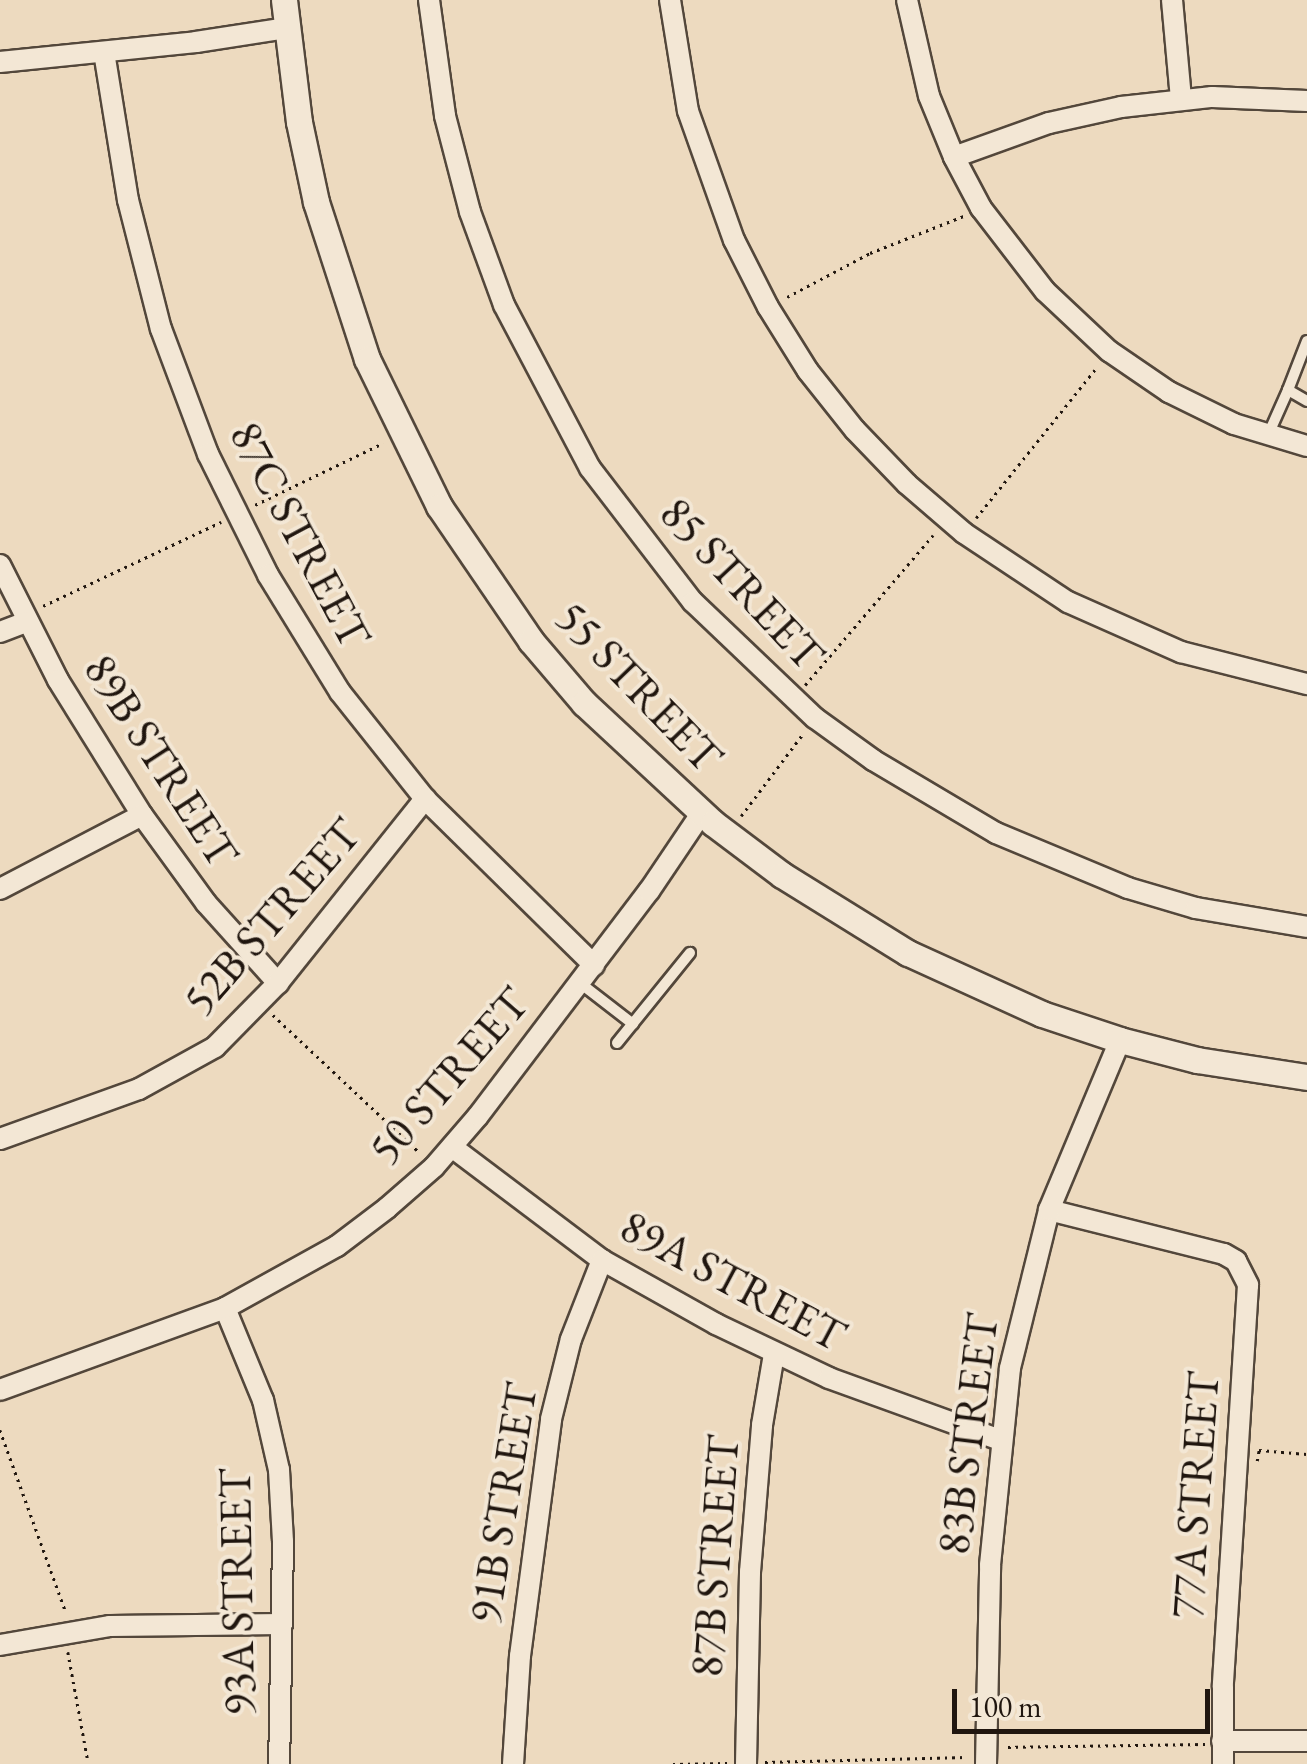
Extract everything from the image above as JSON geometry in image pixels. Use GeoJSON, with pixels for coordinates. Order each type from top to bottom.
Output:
{"type":"FeatureCollection","features":[{"type":"Feature","properties":{"kind":"street","name":"55 STREET"},"geometry":{"type":"LineString","coordinates":[[284,0],[312,186],[338,282],[401,434],[439,506],[532,641],[584,703],[714,824],[844,916],[908,952],[990,992],[1113,1038],[1226,1065],[1307,1077]]}},
{"type":"Feature","properties":{"kind":"street","name":"85 STREET"},"geometry":{"type":"LineString","coordinates":[[430,0],[445,116],[470,212],[504,305],[548,395],[590,468],[692,602],[816,718],[933,799],[1061,863],[1196,908],[1307,928]]}},
{"type":"Feature","properties":{"kind":"street"},"geometry":{"type":"LineString","coordinates":[[670,0],[688,111],[708,177],[768,307],[855,430],[964,533],[1014,570],[1124,629],[1215,662],[1307,684]]}},
{"type":"Feature","properties":{"kind":"street"},"geometry":{"type":"LineString","coordinates":[[907,0],[930,96],[954,157],[982,208],[1044,292],[1109,351],[1185,400],[1268,436],[1307,446]]}},
{"type":"Feature","properties":{"kind":"street"},"geometry":{"type":"LineString","coordinates":[[1172,0],[1181,98]]}},
{"type":"Feature","properties":{"kind":"street"},"geometry":{"type":"LineString","coordinates":[[0,62],[287,35]]}},
{"type":"Feature","properties":{"kind":"street","name":"87C STREET"},"geometry":{"type":"LineString","coordinates":[[104,52],[128,200],[161,330],[208,454],[236,514],[302,635],[382,746],[426,799],[594,965]]}},
{"type":"Feature","properties":{"kind":"street"},"geometry":{"type":"LineString","coordinates":[[954,157],[1049,123],[1181,98],[1307,100]]}},
{"type":"Feature","properties":{"kind":"street","name":"89B STREET"},"geometry":{"type":"LineString","coordinates":[[0,565],[25,619],[142,814],[206,903],[278,984]]}},
{"type":"Feature","properties":{"kind":"street"},"geometry":{"type":"LineString","coordinates":[[0,632],[25,619]]}},
{"type":"Feature","properties":{"kind":"street","name":"52B STREET"},"geometry":{"type":"LineString","coordinates":[[0,1139],[178,1071],[214,1047],[278,984],[426,799]]}},
{"type":"Feature","properties":{"kind":"street"},"geometry":{"type":"LineString","coordinates":[[0,889],[142,814]]}},
{"type":"Feature","properties":{"kind":"street","name":"50 STREET"},"geometry":{"type":"LineString","coordinates":[[0,1390],[225,1308],[337,1246],[452,1147],[649,891],[714,824]]}},
{"type":"Feature","properties":{"kind":"street","name":"83B STREET"},"geometry":{"type":"LineString","coordinates":[[986,1756],[990,1565],[1000,1440],[1024,1302],[1049,1210],[1113,1038]]}},
{"type":"Feature","properties":{"kind":"street","name":"89A STREET"},"geometry":{"type":"LineString","coordinates":[[452,1147],[602,1260],[774,1354],[884,1401],[1000,1440]]}},
{"type":"Feature","properties":{"kind":"street","name":"77A STREET"},"geometry":{"type":"LineString","coordinates":[[1049,1210],[1211,1250],[1236,1261],[1248,1285],[1222,1750]]}},
{"type":"Feature","properties":{"kind":"street","name":"91B STREET"},"geometry":{"type":"LineString","coordinates":[[512,1764],[520,1656],[552,1420],[571,1339],[602,1260]]}},
{"type":"Feature","properties":{"kind":"street","name":"93A STREET"},"geometry":{"type":"LineString","coordinates":[[225,1308],[263,1400],[280,1470],[280,1764]]}},
{"type":"Feature","properties":{"kind":"street","name":"87B STREET"},"geometry":{"type":"LineString","coordinates":[[746,1763],[750,1572],[762,1425],[774,1354]]}},
{"type":"Feature","properties":{"kind":"street"},"geometry":{"type":"LineString","coordinates":[[0,1645],[68,1630],[282,1624]]}},
{"type":"Feature","properties":{"kind":"street"},"geometry":{"type":"LineString","coordinates":[[1222,1750],[1307,1741]]}},
{"type":"Feature","properties":{"kind":"lane"},"geometry":{"type":"LineString","coordinates":[[1268,436],[1307,341]]}},
{"type":"Feature","properties":{"kind":"lane"},"geometry":{"type":"LineString","coordinates":[[1288,390],[1307,401]]}},
{"type":"Feature","properties":{"kind":"lane"},"geometry":{"type":"LineString","coordinates":[[617,1044],[690,953]]}},
{"type":"Feature","properties":{"kind":"lane"},"geometry":{"type":"LineString","coordinates":[[580,982],[633,1024]]}},
{"type":"Feature","properties":{"kind":"path"},"geometry":{"type":"LineString","coordinates":[[768,307],[870,253],[982,208]]}},
{"type":"Feature","properties":{"kind":"path"},"geometry":{"type":"LineString","coordinates":[[964,533],[1109,351]]}},
{"type":"Feature","properties":{"kind":"path"},"geometry":{"type":"LineString","coordinates":[[25,619],[401,434]]}},
{"type":"Feature","properties":{"kind":"path"},"geometry":{"type":"LineString","coordinates":[[793,699],[947,518]]}},
{"type":"Feature","properties":{"kind":"path"},"geometry":{"type":"LineString","coordinates":[[714,824],[816,718]]}},
{"type":"Feature","properties":{"kind":"path"},"geometry":{"type":"LineString","coordinates":[[261,1003],[434,1166]]}},
{"type":"Feature","properties":{"kind":"path"},"geometry":{"type":"LineString","coordinates":[[0,1430],[68,1630],[88,1761]]}},
{"type":"Feature","properties":{"kind":"path"},"geometry":{"type":"LineString","coordinates":[[1237,1461],[1257,1463],[1258,1450],[1307,1454]]}},
{"type":"Feature","properties":{"kind":"path"},"geometry":{"type":"LineString","coordinates":[[674,1764],[1222,1750]]}}]}
